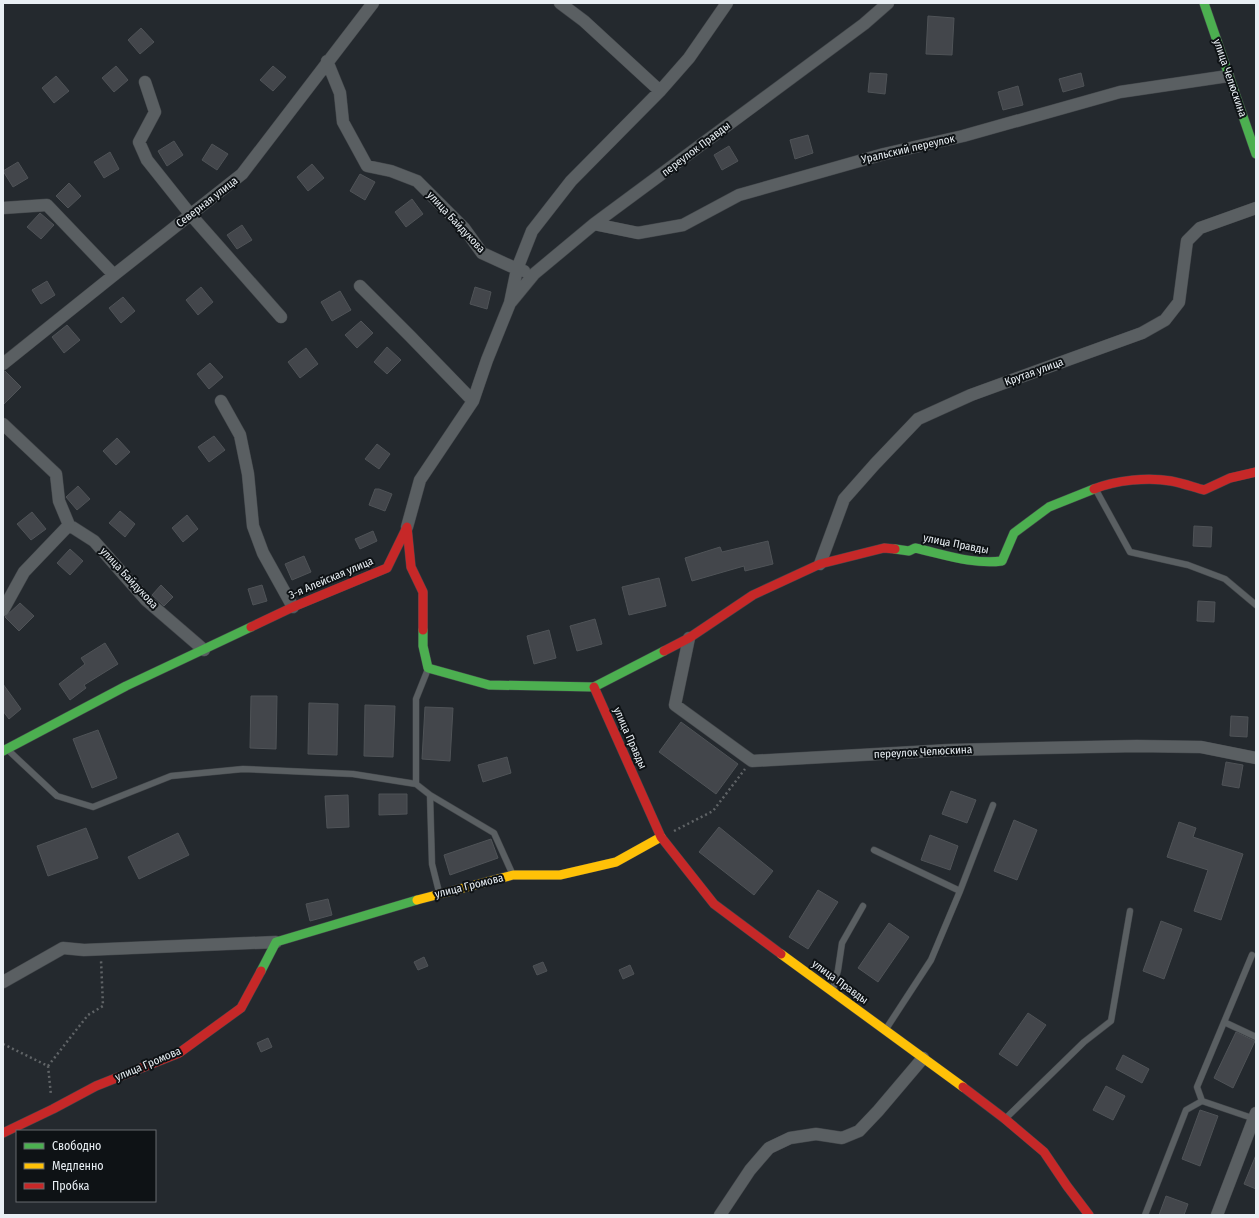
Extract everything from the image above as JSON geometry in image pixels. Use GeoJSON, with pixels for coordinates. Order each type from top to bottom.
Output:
{"type":"FeatureCollection","features":[{"type":"Feature","properties":{"kind":"street","name":"Северная улица"},"geometry":{"type":"LineString","coordinates":[[3,364],[242,174],[327,61],[373,3]]}},
{"type":"Feature","properties":{"kind":"street"},"geometry":{"type":"LineString","coordinates":[[560,3],[584,21],[660,91]]}},
{"type":"Feature","properties":{"kind":"street","name":"переулок Правды"},"geometry":{"type":"LineString","coordinates":[[510,303],[534,274],[594,224],[864,24],[888,3]]}},
{"type":"Feature","properties":{"kind":"street","name":"улица Челюскина"},"geometry":{"type":"LineString","coordinates":[[1204,3],[1228,76],[1252,129],[1256,154]]}},
{"type":"Feature","properties":{"kind":"street"},"geometry":{"type":"LineString","coordinates":[[594,687],[489,685],[428,668],[423,646],[423,592],[411,567],[407,527],[420,480],[473,401],[487,360],[510,303],[516,269],[532,231],[566,188],[660,91],[689,58],[724,4]]}},
{"type":"Feature","properties":{"kind":"street","name":"улица Байдукова"},"geometry":{"type":"LineString","coordinates":[[327,61],[340,93],[343,122],[367,166],[391,171],[418,182],[464,228],[482,253],[516,269],[534,274]]}},
{"type":"Feature","properties":{"kind":"street","name":"Уральский переулок"},"geometry":{"type":"LineString","coordinates":[[594,224],[638,233],[683,225],[739,195],[884,154],[963,136],[1120,92],[1228,76]]}},
{"type":"Feature","properties":{"kind":"street"},"geometry":{"type":"LineString","coordinates":[[145,82],[155,112],[139,142],[147,160],[190,214],[281,317]]}},
{"type":"Feature","properties":{"kind":"street"},"geometry":{"type":"LineString","coordinates":[[3,208],[48,205],[114,275]]}},
{"type":"Feature","properties":{"kind":"street","name":"Крутая улица"},"geometry":{"type":"LineString","coordinates":[[820,564],[844,499],[918,419],[971,396],[1142,333],[1165,320],[1179,302],[1186,241],[1200,228],[1256,208]]}},
{"type":"Feature","properties":{"kind":"street"},"geometry":{"type":"LineString","coordinates":[[360,286],[473,401]]}},
{"type":"Feature","properties":{"kind":"street"},"geometry":{"type":"LineString","coordinates":[[221,401],[240,435],[248,474],[253,526],[263,553],[292,607]]}},
{"type":"Feature","properties":{"kind":"street"},"geometry":{"type":"LineString","coordinates":[[3,424],[56,474],[59,501],[69,525],[24,572],[3,610]]}},
{"type":"Feature","properties":{"kind":"street","name":"улица Правды"},"geometry":{"type":"LineString","coordinates":[[1089,1215],[1044,1152],[1005,1119],[714,904],[661,837],[594,687],[689,638],[753,595],[820,564],[884,548],[909,551],[915,548],[967,560],[989,563],[1002,561],[1014,534],[1049,507],[1103,485],[1143,479],[1171,481],[1204,490],[1230,478],[1256,472]]}},
{"type":"Feature","properties":{"kind":"street","name":"улица Байдукова"},"geometry":{"type":"LineString","coordinates":[[69,525],[94,541],[146,600],[204,650]]}},
{"type":"Feature","properties":{"kind":"street","name":"3-я Алейская улица"},"geometry":{"type":"LineString","coordinates":[[4,747],[126,686],[292,607],[387,568],[407,527]]}},
{"type":"Feature","properties":{"kind":"street"},"geometry":{"type":"LineString","coordinates":[[689,638],[675,705],[752,761]]}},
{"type":"Feature","properties":{"kind":"street","name":"переулок Челюскина"},"geometry":{"type":"LineString","coordinates":[[752,761],[950,750],[1137,746],[1201,746],[1256,758]]}},
{"type":"Feature","properties":{"kind":"street","name":"улица Громова"},"geometry":{"type":"LineString","coordinates":[[3,982],[63,948],[84,950],[100,948],[276,942],[439,893],[513,875],[560,875],[616,862],[661,837]]}},
{"type":"Feature","properties":{"kind":"street","name":"улица Громова"},"geometry":{"type":"LineString","coordinates":[[3,1133],[96,1086],[179,1053],[241,1008],[276,942]]}},
{"type":"Feature","properties":{"kind":"street"},"geometry":{"type":"LineString","coordinates":[[720,1215],[750,1170],[769,1148],[790,1138],[816,1134],[842,1138],[859,1130],[878,1111],[923,1058]]}},
{"type":"Feature","properties":{"kind":"street"},"geometry":{"type":"LineString","coordinates":[[1217,1215],[1255,1117]]}},
{"type":"Feature","properties":{"kind":"lane"},"geometry":{"type":"LineString","coordinates":[[1095,488],[1130,552],[1188,565],[1225,579],[1256,605]]}},
{"type":"Feature","properties":{"kind":"lane"},"geometry":{"type":"LineString","coordinates":[[416,784],[416,699],[428,668]]}},
{"type":"Feature","properties":{"kind":"lane"},"geometry":{"type":"LineString","coordinates":[[4,747],[57,796],[93,807],[172,776],[243,769],[353,774],[416,784],[430,795],[494,833],[513,875]]}},
{"type":"Feature","properties":{"kind":"lane"},"geometry":{"type":"LineString","coordinates":[[430,795],[432,864],[439,893]]}},
{"type":"Feature","properties":{"kind":"lane"},"geometry":{"type":"LineString","coordinates":[[885,1030],[931,960],[960,891],[993,805]]}},
{"type":"Feature","properties":{"kind":"lane"},"geometry":{"type":"LineString","coordinates":[[874,850],[960,891]]}},
{"type":"Feature","properties":{"kind":"lane"},"geometry":{"type":"LineString","coordinates":[[832,991],[838,970],[842,943],[863,906]]}},
{"type":"Feature","properties":{"kind":"lane"},"geometry":{"type":"LineString","coordinates":[[1005,1119],[1084,1042],[1111,1021],[1130,911]]}},
{"type":"Feature","properties":{"kind":"lane"},"geometry":{"type":"LineString","coordinates":[[1202,1101],[1197,1086],[1252,955]]}},
{"type":"Feature","properties":{"kind":"lane"},"geometry":{"type":"LineString","coordinates":[[1224,1022],[1256,1037]]}},
{"type":"Feature","properties":{"kind":"lane"},"geometry":{"type":"LineString","coordinates":[[1145,1215],[1186,1110],[1202,1101],[1255,1117]]}},
{"type":"Feature","properties":{"kind":"path"},"geometry":{"type":"LineString","coordinates":[[661,837],[713,811],[752,761]]}},
{"type":"Feature","properties":{"kind":"path"},"geometry":{"type":"LineString","coordinates":[[53,1109],[48,1066],[88,1015],[102,1006],[100,948]]}},
{"type":"Feature","properties":{"kind":"path"},"geometry":{"type":"LineString","coordinates":[[3,1044],[48,1066]]}},
{"type":"Feature","properties":{"kind":"building"},"geometry":{"type":"Polygon","coordinates":[[[928,16],[954,18],[952,55],[926,54],[928,16]]]}},
{"type":"Feature","properties":{"kind":"building"},"geometry":{"type":"Polygon","coordinates":[[[141,28],[154,42],[140,54],[128,40],[141,28]]]}},
{"type":"Feature","properties":{"kind":"building"},"geometry":{"type":"Polygon","coordinates":[[[116,66],[128,80],[114,92],[102,78],[116,66]]]}},
{"type":"Feature","properties":{"kind":"building"},"geometry":{"type":"Polygon","coordinates":[[[273,66],[286,77],[273,91],[260,80],[273,66]]]}},
{"type":"Feature","properties":{"kind":"building"},"geometry":{"type":"Polygon","coordinates":[[[870,73],[887,74],[885,94],[868,92],[870,73]]]}},
{"type":"Feature","properties":{"kind":"building"},"geometry":{"type":"Polygon","coordinates":[[[1081,73],[1084,86],[1063,92],[1059,79],[1081,73]]]}},
{"type":"Feature","properties":{"kind":"building"},"geometry":{"type":"Polygon","coordinates":[[[56,76],[69,91],[54,103],[42,88],[56,76]]]}},
{"type":"Feature","properties":{"kind":"building"},"geometry":{"type":"Polygon","coordinates":[[[1018,86],[1023,105],[1003,110],[998,92],[1018,86]]]}},
{"type":"Feature","properties":{"kind":"building"},"geometry":{"type":"Polygon","coordinates":[[[808,135],[813,153],[795,159],[790,140],[808,135]]]}},
{"type":"Feature","properties":{"kind":"building"},"geometry":{"type":"Polygon","coordinates":[[[174,141],[183,155],[167,166],[158,151],[174,141]]]}},
{"type":"Feature","properties":{"kind":"building"},"geometry":{"type":"Polygon","coordinates":[[[212,144],[228,154],[217,170],[202,160],[212,144]]]}},
{"type":"Feature","properties":{"kind":"building"},"geometry":{"type":"Polygon","coordinates":[[[729,146],[738,161],[722,170],[714,155],[729,146]]]}},
{"type":"Feature","properties":{"kind":"building"},"geometry":{"type":"Polygon","coordinates":[[[110,152],[119,169],[104,178],[94,162],[110,152]]]}},
{"type":"Feature","properties":{"kind":"building"},"geometry":{"type":"Polygon","coordinates":[[[18,162],[28,178],[13,187],[3,171],[18,162]]]}},
{"type":"Feature","properties":{"kind":"building"},"geometry":{"type":"Polygon","coordinates":[[[312,164],[324,178],[308,191],[297,177],[312,164]]]}},
{"type":"Feature","properties":{"kind":"building"},"geometry":{"type":"Polygon","coordinates":[[[360,174],[375,182],[365,200],[350,191],[360,174]]]}},
{"type":"Feature","properties":{"kind":"building"},"geometry":{"type":"Polygon","coordinates":[[[69,183],[81,196],[68,208],[56,196],[69,183]]]}},
{"type":"Feature","properties":{"kind":"building"},"geometry":{"type":"Polygon","coordinates":[[[412,199],[423,214],[406,227],[395,212],[412,199]]]}},
{"type":"Feature","properties":{"kind":"building"},"geometry":{"type":"Polygon","coordinates":[[[40,213],[54,225],[41,239],[27,227],[40,213]]]}},
{"type":"Feature","properties":{"kind":"building"},"geometry":{"type":"Polygon","coordinates":[[[242,225],[252,240],[237,249],[227,235],[242,225]]]}},
{"type":"Feature","properties":{"kind":"building"},"geometry":{"type":"Polygon","coordinates":[[[47,281],[55,295],[41,304],[32,290],[47,281]]]}},
{"type":"Feature","properties":{"kind":"building"},"geometry":{"type":"Polygon","coordinates":[[[201,287],[213,302],[198,315],[186,300],[201,287]]]}},
{"type":"Feature","properties":{"kind":"building"},"geometry":{"type":"Polygon","coordinates":[[[475,287],[491,292],[487,309],[470,304],[475,287]]]}},
{"type":"Feature","properties":{"kind":"building"},"geometry":{"type":"Polygon","coordinates":[[[340,291],[351,310],[332,321],[321,302],[340,291]]]}},
{"type":"Feature","properties":{"kind":"building"},"geometry":{"type":"Polygon","coordinates":[[[123,297],[135,311],[121,323],[109,308],[123,297]]]}},
{"type":"Feature","properties":{"kind":"building"},"geometry":{"type":"Polygon","coordinates":[[[361,321],[373,333],[357,348],[345,335],[361,321]]]}},
{"type":"Feature","properties":{"kind":"building"},"geometry":{"type":"Polygon","coordinates":[[[67,325],[80,340],[64,353],[52,337],[67,325]]]}},
{"type":"Feature","properties":{"kind":"building"},"geometry":{"type":"Polygon","coordinates":[[[387,347],[401,360],[387,374],[374,362],[387,347]]]}},
{"type":"Feature","properties":{"kind":"building"},"geometry":{"type":"Polygon","coordinates":[[[306,348],[318,364],[300,378],[288,362],[306,348]]]}},
{"type":"Feature","properties":{"kind":"building"},"geometry":{"type":"Polygon","coordinates":[[[210,363],[223,377],[209,389],[197,374],[210,363]]]}},
{"type":"Feature","properties":{"kind":"building"},"geometry":{"type":"Polygon","coordinates":[[[3,371],[5,371],[21,387],[3,405],[3,371]]]}},
{"type":"Feature","properties":{"kind":"building"},"geometry":{"type":"Polygon","coordinates":[[[214,436],[225,450],[209,462],[198,447],[214,436]]]}},
{"type":"Feature","properties":{"kind":"building"},"geometry":{"type":"Polygon","coordinates":[[[117,438],[130,452],[116,465],[103,451],[117,438]]]}},
{"type":"Feature","properties":{"kind":"building"},"geometry":{"type":"Polygon","coordinates":[[[377,444],[390,454],[379,469],[365,459],[377,444]]]}},
{"type":"Feature","properties":{"kind":"building"},"geometry":{"type":"Polygon","coordinates":[[[78,486],[90,499],[77,510],[66,497],[78,486]]]}},
{"type":"Feature","properties":{"kind":"building"},"geometry":{"type":"Polygon","coordinates":[[[375,489],[392,494],[385,511],[369,505],[375,489]]]}},
{"type":"Feature","properties":{"kind":"building"},"geometry":{"type":"Polygon","coordinates":[[[120,511],[135,524],[125,537],[109,523],[120,511]]]}},
{"type":"Feature","properties":{"kind":"building"},"geometry":{"type":"Polygon","coordinates":[[[32,512],[46,529],[31,540],[17,524],[32,512]]]}},
{"type":"Feature","properties":{"kind":"building"},"geometry":{"type":"Polygon","coordinates":[[[187,515],[198,529],[183,542],[172,528],[187,515]]]}},
{"type":"Feature","properties":{"kind":"building"},"geometry":{"type":"Polygon","coordinates":[[[1194,526],[1212,527],[1211,547],[1193,546],[1194,526]]]}},
{"type":"Feature","properties":{"kind":"building"},"geometry":{"type":"Polygon","coordinates":[[[373,531],[377,541],[360,549],[355,539],[373,531]]]}},
{"type":"Feature","properties":{"kind":"building"},"geometry":{"type":"Polygon","coordinates":[[[768,541],[773,564],[745,571],[744,566],[692,581],[685,558],[720,547],[722,552],[768,541]]]}},
{"type":"Feature","properties":{"kind":"building"},"geometry":{"type":"Polygon","coordinates":[[[70,549],[83,561],[70,575],[57,563],[70,549]]]}},
{"type":"Feature","properties":{"kind":"building"},"geometry":{"type":"Polygon","coordinates":[[[304,556],[311,572],[292,580],[285,564],[304,556]]]}},
{"type":"Feature","properties":{"kind":"building"},"geometry":{"type":"Polygon","coordinates":[[[659,578],[666,606],[629,615],[622,587],[659,578]]]}},
{"type":"Feature","properties":{"kind":"building"},"geometry":{"type":"Polygon","coordinates":[[[161,585],[173,597],[164,606],[152,595],[161,585]]]}},
{"type":"Feature","properties":{"kind":"building"},"geometry":{"type":"Polygon","coordinates":[[[262,585],[267,601],[253,605],[248,589],[262,585]]]}},
{"type":"Feature","properties":{"kind":"building"},"geometry":{"type":"Polygon","coordinates":[[[1198,601],[1215,602],[1214,622],[1197,621],[1198,601]]]}},
{"type":"Feature","properties":{"kind":"building"},"geometry":{"type":"Polygon","coordinates":[[[20,603],[34,616],[19,631],[5,617],[20,603]]]}},
{"type":"Feature","properties":{"kind":"building"},"geometry":{"type":"Polygon","coordinates":[[[595,619],[602,644],[577,651],[570,626],[595,619]]]}},
{"type":"Feature","properties":{"kind":"building"},"geometry":{"type":"Polygon","coordinates":[[[549,630],[556,658],[534,664],[527,636],[549,630]]]}},
{"type":"Feature","properties":{"kind":"building"},"geometry":{"type":"Polygon","coordinates":[[[105,643],[118,664],[84,685],[86,688],[70,700],[59,684],[85,664],[81,658],[105,643]]]}},
{"type":"Feature","properties":{"kind":"building"},"geometry":{"type":"Polygon","coordinates":[[[3,684],[21,709],[9,719],[3,711],[3,684]]]}},
{"type":"Feature","properties":{"kind":"building"},"geometry":{"type":"Polygon","coordinates":[[[251,696],[277,696],[276,749],[250,748],[251,696]]]}},
{"type":"Feature","properties":{"kind":"building"},"geometry":{"type":"Polygon","coordinates":[[[309,703],[338,704],[337,755],[308,754],[309,703]]]}},
{"type":"Feature","properties":{"kind":"building"},"geometry":{"type":"Polygon","coordinates":[[[365,705],[395,706],[393,757],[364,756],[365,705]]]}},
{"type":"Feature","properties":{"kind":"building"},"geometry":{"type":"Polygon","coordinates":[[[425,707],[453,708],[450,761],[422,759],[425,707]]]}},
{"type":"Feature","properties":{"kind":"building"},"geometry":{"type":"Polygon","coordinates":[[[1231,716],[1248,717],[1247,737],[1230,736],[1231,716]]]}},
{"type":"Feature","properties":{"kind":"building"},"geometry":{"type":"Polygon","coordinates":[[[681,722],[738,764],[716,794],[659,752],[681,722]]]}},
{"type":"Feature","properties":{"kind":"building"},"geometry":{"type":"Polygon","coordinates":[[[98,730],[117,778],[92,788],[73,739],[98,730]]]}},
{"type":"Feature","properties":{"kind":"building"},"geometry":{"type":"Polygon","coordinates":[[[507,757],[511,773],[483,782],[478,765],[507,757]]]}},
{"type":"Feature","properties":{"kind":"building"},"geometry":{"type":"Polygon","coordinates":[[[1226,762],[1243,765],[1239,788],[1222,785],[1226,762]]]}},
{"type":"Feature","properties":{"kind":"building"},"geometry":{"type":"Polygon","coordinates":[[[951,791],[976,800],[967,823],[942,814],[951,791]]]}},
{"type":"Feature","properties":{"kind":"building"},"geometry":{"type":"Polygon","coordinates":[[[379,794],[407,794],[407,814],[379,815],[379,794]]]}},
{"type":"Feature","properties":{"kind":"building"},"geometry":{"type":"Polygon","coordinates":[[[348,795],[349,827],[327,828],[325,796],[348,795]]]}},
{"type":"Feature","properties":{"kind":"building"},"geometry":{"type":"Polygon","coordinates":[[[1014,820],[1037,830],[1017,880],[994,871],[1014,820]]]}},
{"type":"Feature","properties":{"kind":"building"},"geometry":{"type":"Polygon","coordinates":[[[1179,822],[1196,828],[1193,837],[1243,854],[1221,920],[1194,911],[1208,870],[1167,857],[1179,822]]]}},
{"type":"Feature","properties":{"kind":"building"},"geometry":{"type":"Polygon","coordinates":[[[719,827],[773,871],[754,895],[699,852],[719,827]]]}},
{"type":"Feature","properties":{"kind":"building"},"geometry":{"type":"Polygon","coordinates":[[[86,828],[98,858],[48,876],[37,846],[86,828]]]}},
{"type":"Feature","properties":{"kind":"building"},"geometry":{"type":"Polygon","coordinates":[[[178,833],[189,855],[139,879],[128,857],[178,833]]]}},
{"type":"Feature","properties":{"kind":"building"},"geometry":{"type":"Polygon","coordinates":[[[930,835],[958,846],[950,870],[921,860],[930,835]]]}},
{"type":"Feature","properties":{"kind":"building"},"geometry":{"type":"Polygon","coordinates":[[[491,839],[498,858],[450,875],[444,855],[491,839]]]}},
{"type":"Feature","properties":{"kind":"building"},"geometry":{"type":"Polygon","coordinates":[[[818,890],[838,902],[808,949],[789,937],[818,890]]]}},
{"type":"Feature","properties":{"kind":"building"},"geometry":{"type":"Polygon","coordinates":[[[328,899],[332,915],[310,921],[306,904],[328,899]]]}},
{"type":"Feature","properties":{"kind":"building"},"geometry":{"type":"Polygon","coordinates":[[[1161,921],[1182,929],[1164,979],[1143,971],[1161,921]]]}},
{"type":"Feature","properties":{"kind":"building"},"geometry":{"type":"Polygon","coordinates":[[[889,923],[909,937],[878,982],[858,968],[889,923]]]}},
{"type":"Feature","properties":{"kind":"building"},"geometry":{"type":"Polygon","coordinates":[[[424,957],[428,966],[418,970],[414,962],[424,957]]]}},
{"type":"Feature","properties":{"kind":"building"},"geometry":{"type":"Polygon","coordinates":[[[543,962],[547,971],[537,975],[533,966],[543,962]]]}},
{"type":"Feature","properties":{"kind":"building"},"geometry":{"type":"Polygon","coordinates":[[[630,965],[634,974],[623,979],[619,970],[630,965]]]}},
{"type":"Feature","properties":{"kind":"building"},"geometry":{"type":"Polygon","coordinates":[[[1028,1013],[1046,1025],[1017,1066],[999,1054],[1028,1013]]]}},
{"type":"Feature","properties":{"kind":"building"},"geometry":{"type":"Polygon","coordinates":[[[1236,1032],[1255,1041],[1233,1088],[1214,1078],[1236,1032]]]}},
{"type":"Feature","properties":{"kind":"building"},"geometry":{"type":"Polygon","coordinates":[[[268,1038],[272,1047],[261,1052],[257,1043],[268,1038]]]}},
{"type":"Feature","properties":{"kind":"building"},"geometry":{"type":"Polygon","coordinates":[[[1123,1055],[1149,1069],[1142,1083],[1116,1069],[1123,1055]]]}},
{"type":"Feature","properties":{"kind":"building"},"geometry":{"type":"Polygon","coordinates":[[[1106,1086],[1125,1096],[1113,1120],[1093,1110],[1106,1086]]]}},
{"type":"Feature","properties":{"kind":"building"},"geometry":{"type":"Polygon","coordinates":[[[1200,1110],[1218,1116],[1200,1166],[1182,1159],[1200,1110]]]}},
{"type":"Feature","properties":{"kind":"building"},"geometry":{"type":"Polygon","coordinates":[[[1256,1155],[1256,1189],[1244,1184],[1256,1155]]]}},
{"type":"Feature","properties":{"kind":"building"},"geometry":{"type":"Polygon","coordinates":[[[1166,1196],[1188,1204],[1184,1215],[1159,1215],[1166,1196]]]}},
{"type":"Feature","properties":{"kind":"traffic: fast"},"geometry":{"type":"LineString","coordinates":[[1204,3],[1256,154]]}},
{"type":"Feature","properties":{"kind":"traffic: fast"},"geometry":{"type":"LineString","coordinates":[[895,549],[909,551],[915,548],[980,562],[1002,561],[1014,533],[1049,507],[1094,489]]}},
{"type":"Feature","properties":{"kind":"traffic: fast"},"geometry":{"type":"LineString","coordinates":[[3,751],[126,686],[251,627]]}},
{"type":"Feature","properties":{"kind":"traffic: fast"},"geometry":{"type":"LineString","coordinates":[[423,630],[423,646],[428,668],[489,685],[594,687],[664,651]]}},
{"type":"Feature","properties":{"kind":"traffic: fast"},"geometry":{"type":"LineString","coordinates":[[261,971],[276,942],[417,900]]}},
{"type":"Feature","properties":{"kind":"traffic: slow"},"geometry":{"type":"LineString","coordinates":[[417,900],[513,875],[560,875],[616,862],[661,837]]}},
{"type":"Feature","properties":{"kind":"traffic: slow"},"geometry":{"type":"LineString","coordinates":[[781,954],[963,1087]]}},
{"type":"Feature","properties":{"kind":"traffic: jam"},"geometry":{"type":"LineString","coordinates":[[1094,489],[1122,481],[1152,479],[1175,482],[1204,490],[1230,478],[1256,472]]}},
{"type":"Feature","properties":{"kind":"traffic: jam"},"geometry":{"type":"LineString","coordinates":[[251,627],[293,607],[387,568],[407,527],[411,567],[423,592],[423,630]]}},
{"type":"Feature","properties":{"kind":"traffic: jam"},"geometry":{"type":"LineString","coordinates":[[664,651],[689,638],[753,595],[820,564],[884,548],[895,549]]}},
{"type":"Feature","properties":{"kind":"traffic: jam"},"geometry":{"type":"LineString","coordinates":[[594,687],[661,837],[714,904],[781,954]]}},
{"type":"Feature","properties":{"kind":"traffic: jam"},"geometry":{"type":"LineString","coordinates":[[3,1133],[96,1086],[179,1053],[241,1008],[261,971]]}},
{"type":"Feature","properties":{"kind":"traffic: jam"},"geometry":{"type":"LineString","coordinates":[[963,1087],[1005,1119],[1044,1152],[1089,1215]]}}]}
